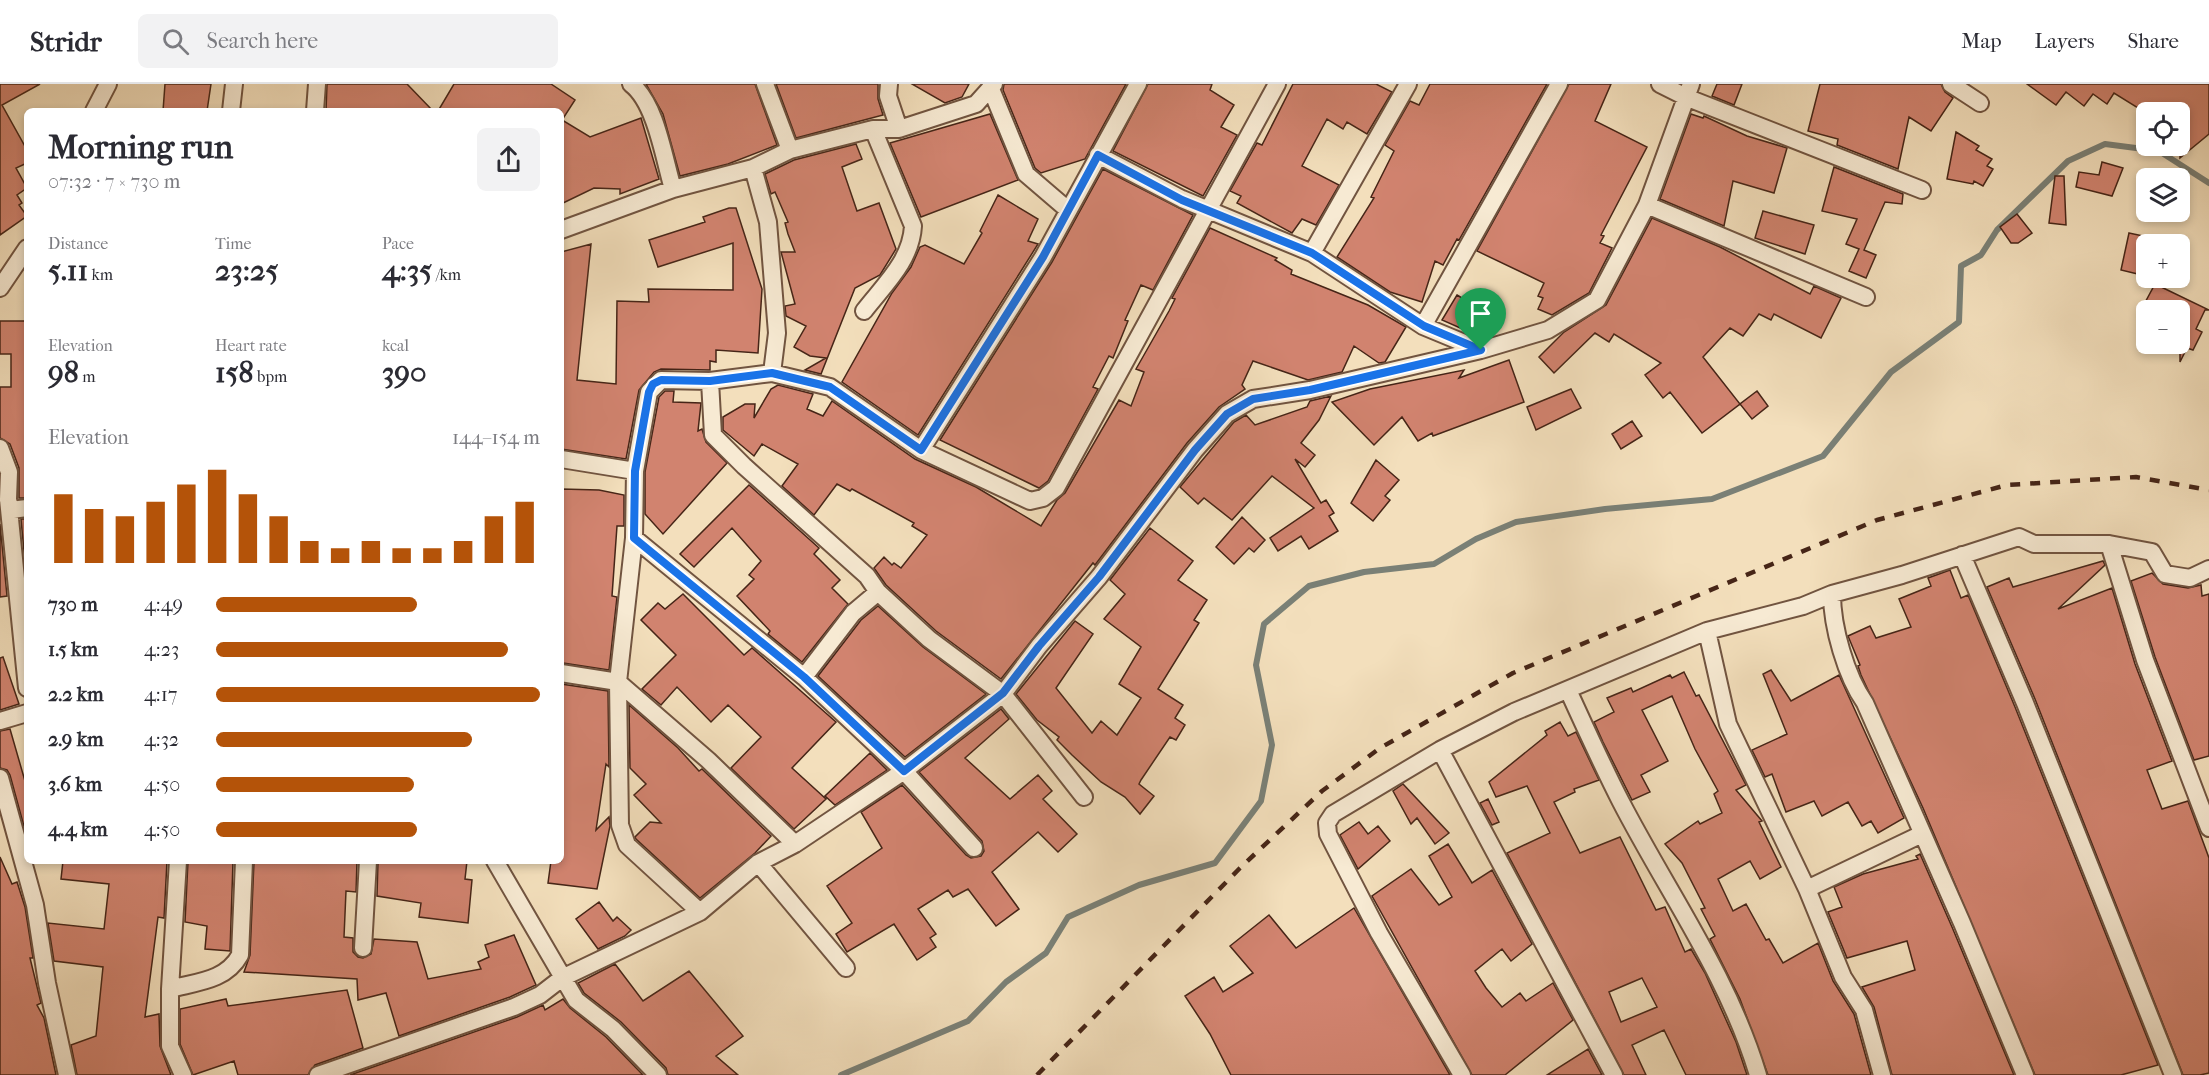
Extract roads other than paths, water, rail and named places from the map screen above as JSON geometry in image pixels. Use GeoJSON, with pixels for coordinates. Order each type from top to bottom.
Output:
{"type":"FeatureCollection","features":[{"type":"Feature","properties":{"kind":"street"},"geometry":{"type":"LineString","coordinates":[[96,108],[108,84]]}},
{"type":"Feature","properties":{"kind":"street"},"geometry":{"type":"LineString","coordinates":[[231,108],[234,84]]}},
{"type":"Feature","properties":{"kind":"street"},"geometry":{"type":"LineString","coordinates":[[315,108],[317,84]]}},
{"type":"Feature","properties":{"kind":"street"},"geometry":{"type":"LineString","coordinates":[[631,84],[639,90],[651,112],[673,189]]}},
{"type":"Feature","properties":{"kind":"street"},"geometry":{"type":"LineString","coordinates":[[765,84],[789,150]]}},
{"type":"Feature","properties":{"kind":"street"},"geometry":{"type":"LineString","coordinates":[[889,84],[888,96],[899,129]]}},
{"type":"Feature","properties":{"kind":"street"},"geometry":{"type":"LineString","coordinates":[[921,450],[1043,257],[1138,84]]}},
{"type":"Feature","properties":{"kind":"street"},"geometry":{"type":"LineString","coordinates":[[700,912],[623,841],[620,825],[618,682],[634,538],[635,471],[649,392],[653,384],[661,380],[710,381],[772,373],[830,387],[921,450],[1030,501],[1043,498],[1056,488],[1277,84]]}},
{"type":"Feature","properties":{"kind":"street"},"geometry":{"type":"LineString","coordinates":[[1312,253],[1408,84]]}},
{"type":"Feature","properties":{"kind":"street"},"geometry":{"type":"LineString","coordinates":[[1424,326],[1559,84]]}},
{"type":"Feature","properties":{"kind":"street"},"geometry":{"type":"LineString","coordinates":[[1660,84],[1690,91],[1922,190]]}},
{"type":"Feature","properties":{"kind":"street"},"geometry":{"type":"LineString","coordinates":[[1951,84],[1980,103]]}},
{"type":"Feature","properties":{"kind":"street"},"geometry":{"type":"LineString","coordinates":[[564,229],[673,189],[753,168],[789,150],[873,129],[899,129],[976,104],[992,86],[1026,174],[1041,190],[1068,210]]}},
{"type":"Feature","properties":{"kind":"street"},"geometry":{"type":"LineString","coordinates":[[318,1075],[514,1007],[540,994],[562,978],[700,912],[758,863],[795,844],[904,771],[1003,693],[1039,646],[1099,577],[1195,450],[1227,414],[1253,399],[1310,390],[1481,350],[1548,330],[1597,300],[1647,205],[1690,91]]}},
{"type":"Feature","properties":{"kind":"street"},"geometry":{"type":"LineString","coordinates":[[864,311],[904,259],[912,242],[914,226],[873,129]]}},
{"type":"Feature","properties":{"kind":"street"},"geometry":{"type":"LineString","coordinates":[[1098,155],[1182,200],[1312,253],[1424,326],[1481,350]]}},
{"type":"Feature","properties":{"kind":"street"},"geometry":{"type":"LineString","coordinates":[[753,168],[768,222],[777,333],[772,373]]}},
{"type":"Feature","properties":{"kind":"street"},"geometry":{"type":"LineString","coordinates":[[1647,205],[1866,297]]}},
{"type":"Feature","properties":{"kind":"street"},"geometry":{"type":"LineString","coordinates":[[0,288],[24,252]]}},
{"type":"Feature","properties":{"kind":"street"},"geometry":{"type":"LineString","coordinates":[[710,381],[713,435],[744,466],[867,576],[878,592],[929,639],[1003,693],[1084,797]]}},
{"type":"Feature","properties":{"kind":"street"},"geometry":{"type":"LineString","coordinates":[[0,448],[9,472],[8,499],[24,658]]}},
{"type":"Feature","properties":{"kind":"street"},"geometry":{"type":"LineString","coordinates":[[564,459],[635,471]]}},
{"type":"Feature","properties":{"kind":"street"},"geometry":{"type":"LineString","coordinates":[[8,499],[10,510],[24,508]]}},
{"type":"Feature","properties":{"kind":"street"},"geometry":{"type":"LineString","coordinates":[[1462,1075],[1379,933],[1328,834],[1327,823],[1333,814],[1440,750],[1514,712],[1707,631],[1803,606],[1832,594],[2019,537],[2034,544],[2109,544],[2152,552],[2165,574],[2190,578],[2209,569]]}},
{"type":"Feature","properties":{"kind":"street"},"geometry":{"type":"LineString","coordinates":[[634,538],[804,677],[904,771],[974,848]]}},
{"type":"Feature","properties":{"kind":"street"},"geometry":{"type":"LineString","coordinates":[[2109,544],[2145,660],[2209,828]]}},
{"type":"Feature","properties":{"kind":"street"},"geometry":{"type":"LineString","coordinates":[[1962,555],[2025,703],[2173,1075]]}},
{"type":"Feature","properties":{"kind":"street"},"geometry":{"type":"LineString","coordinates":[[804,677],[853,613],[878,592]]}},
{"type":"Feature","properties":{"kind":"street"},"geometry":{"type":"LineString","coordinates":[[1832,594],[1832,621],[1855,688],[1865,703],[1962,922],[2025,1075]]}},
{"type":"Feature","properties":{"kind":"street"},"geometry":{"type":"LineString","coordinates":[[1707,631],[1728,724],[1807,889],[1844,977],[1864,1010],[1882,1075]]}},
{"type":"Feature","properties":{"kind":"street"},"geometry":{"type":"LineString","coordinates":[[564,674],[618,682],[717,768],[795,844]]}},
{"type":"Feature","properties":{"kind":"street"},"geometry":{"type":"LineString","coordinates":[[1568,690],[1621,802],[1712,960],[1747,1037],[1758,1075]]}},
{"type":"Feature","properties":{"kind":"street"},"geometry":{"type":"LineString","coordinates":[[0,722],[24,714]]}},
{"type":"Feature","properties":{"kind":"street"},"geometry":{"type":"LineString","coordinates":[[1440,750],[1614,1075]]}},
{"type":"Feature","properties":{"kind":"street"},"geometry":{"type":"LineString","coordinates":[[0,778],[24,847]]}},
{"type":"Feature","properties":{"kind":"street"},"geometry":{"type":"LineString","coordinates":[[1807,889],[1922,834]]}},
{"type":"Feature","properties":{"kind":"street"},"geometry":{"type":"LineString","coordinates":[[758,863],[846,968]]}},
{"type":"Feature","properties":{"kind":"street"},"geometry":{"type":"LineString","coordinates":[[27,864],[68,1075]]}},
{"type":"Feature","properties":{"kind":"street"},"geometry":{"type":"LineString","coordinates":[[178,864],[170,989],[170,1046],[183,1075]]}},
{"type":"Feature","properties":{"kind":"street"},"geometry":{"type":"LineString","coordinates":[[170,989],[220,976],[233,968],[240,955],[244,864]]}},
{"type":"Feature","properties":{"kind":"street"},"geometry":{"type":"LineString","coordinates":[[363,948],[368,864]]}},
{"type":"Feature","properties":{"kind":"street"},"geometry":{"type":"LineString","coordinates":[[497,864],[576,1000],[613,1029],[658,1075]]}},
{"type":"Feature","properties":{"kind":"waterway"},"geometry":{"type":"LineString","coordinates":[[841,1075],[968,1021],[1006,982],[1046,953],[1068,917],[1139,885],[1215,863],[1261,801],[1272,745],[1256,665],[1264,624],[1309,586],[1364,572],[1434,564],[1476,539],[1516,522],[1605,509],[1712,499],[1823,456],[1891,372],[1959,322],[1961,266],[1981,255],[1997,230],[2068,161],[2105,144],[2159,151],[2209,183]]}},
{"type":"Feature","properties":{"kind":"railway"},"geometry":{"type":"LineString","coordinates":[[1037,1075],[1240,868],[1322,791],[1380,748],[1513,673],[1877,520],[2007,485],[2136,477],[2209,490]]}}]}
